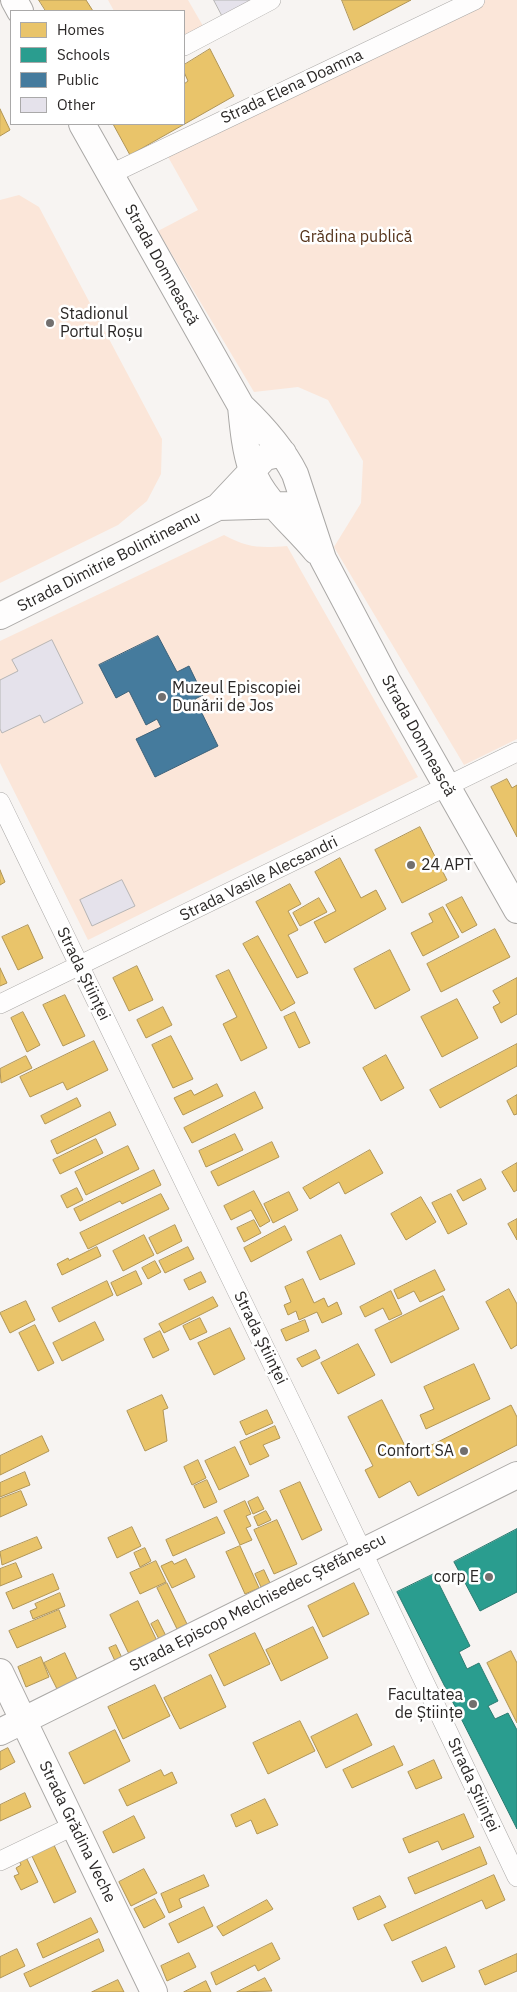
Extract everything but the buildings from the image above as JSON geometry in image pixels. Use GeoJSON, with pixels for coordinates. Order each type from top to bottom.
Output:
{"type":"FeatureCollection","features":[{"type":"Feature","properties":{"kind":"street"},"geometry":{"type":"LineString","coordinates":[[185,45],[271,0]]}},
{"type":"Feature","properties":{"kind":"street","name":"Strada Elena Doamna"},"geometry":{"type":"LineString","coordinates":[[111,174],[472,1]]}},
{"type":"Feature","properties":{"kind":"street","name":"Strada Domnească"},"geometry":{"type":"LineString","coordinates":[[83,125],[241,406],[283,453],[295,474],[322,559],[446,787],[517,910]]}},
{"type":"Feature","properties":{"kind":"street","name":"Strada Domnească"},"geometry":{"type":"LineString","coordinates":[[241,406],[252,470],[260,486],[322,559]]}},
{"type":"Feature","properties":{"kind":"street","name":"Strada Dimitrie Bolintineanu"},"geometry":{"type":"LineString","coordinates":[[0,616],[218,507],[265,456],[283,453]]}},
{"type":"Feature","properties":{"kind":"street","name":"Strada Dimitrie Bolintineanu"},"geometry":{"type":"LineString","coordinates":[[218,507],[292,504],[300,489]]}},
{"type":"Feature","properties":{"kind":"street","name":"Strada Vasile Alecsandri"},"geometry":{"type":"LineString","coordinates":[[0,1004],[517,752]]}},
{"type":"Feature","properties":{"kind":"street","name":"Strada Științei"},"geometry":{"type":"LineString","coordinates":[[0,802],[362,1551],[517,1877]]}},
{"type":"Feature","properties":{"kind":"street","name":"Strada Episcop Melchisedec Ștefănescu"},"geometry":{"type":"LineString","coordinates":[[0,1732],[517,1475]]}},
{"type":"Feature","properties":{"kind":"street","name":"Strada Grădina Veche"},"geometry":{"type":"LineString","coordinates":[[0,1672],[154,1992]]}},
{"type":"Feature","properties":{"kind":"street"},"geometry":{"type":"LineString","coordinates":[[0,1861],[73,1826]]}},
{"type":"Feature","properties":{"kind":"green space"},"geometry":{"type":"Polygon","coordinates":[[[108,0],[188,0],[203,26],[185,35],[185,10],[113,10],[108,0]]]}},
{"type":"Feature","properties":{"kind":"green space","name":"Grădina publică"},"geometry":{"type":"Polygon","coordinates":[[[475,0],[517,0],[517,739],[464,765],[334,547],[361,503],[363,461],[328,400],[298,387],[254,392],[158,231],[198,210],[163,148],[475,0]]]}},
{"type":"Feature","properties":{"kind":"green space","name":"Stadionul Portul Roșu"},"geometry":{"type":"Polygon","coordinates":[[[19,195],[39,207],[162,439],[161,474],[147,501],[118,525],[0,583],[0,200],[19,195]]]}},
{"type":"Feature","properties":{"kind":"green space"},"geometry":{"type":"Polygon","coordinates":[[[224,535],[247,545],[287,546],[418,777],[88,940],[0,763],[0,641],[224,535]]]}},
{"type":"Feature","properties":{"kind":"place","name":"Stadionul Portul Roșu"},"geometry":{"type":"Point","coordinates":[50,323]}},
{"type":"Feature","properties":{"kind":"place","name":"Muzeul Episcopiei Dunării de Jos"},"geometry":{"type":"Point","coordinates":[162,697]}},
{"type":"Feature","properties":{"kind":"place","name":"24 APT"},"geometry":{"type":"Point","coordinates":[411,865]}},
{"type":"Feature","properties":{"kind":"place","name":"Confort SA"},"geometry":{"type":"Point","coordinates":[464,1451]}},
{"type":"Feature","properties":{"kind":"place","name":"corp E"},"geometry":{"type":"Point","coordinates":[489,1577]}},
{"type":"Feature","properties":{"kind":"place","name":"Facultatea de Științe"},"geometry":{"type":"Point","coordinates":[473,1704]}}]}
